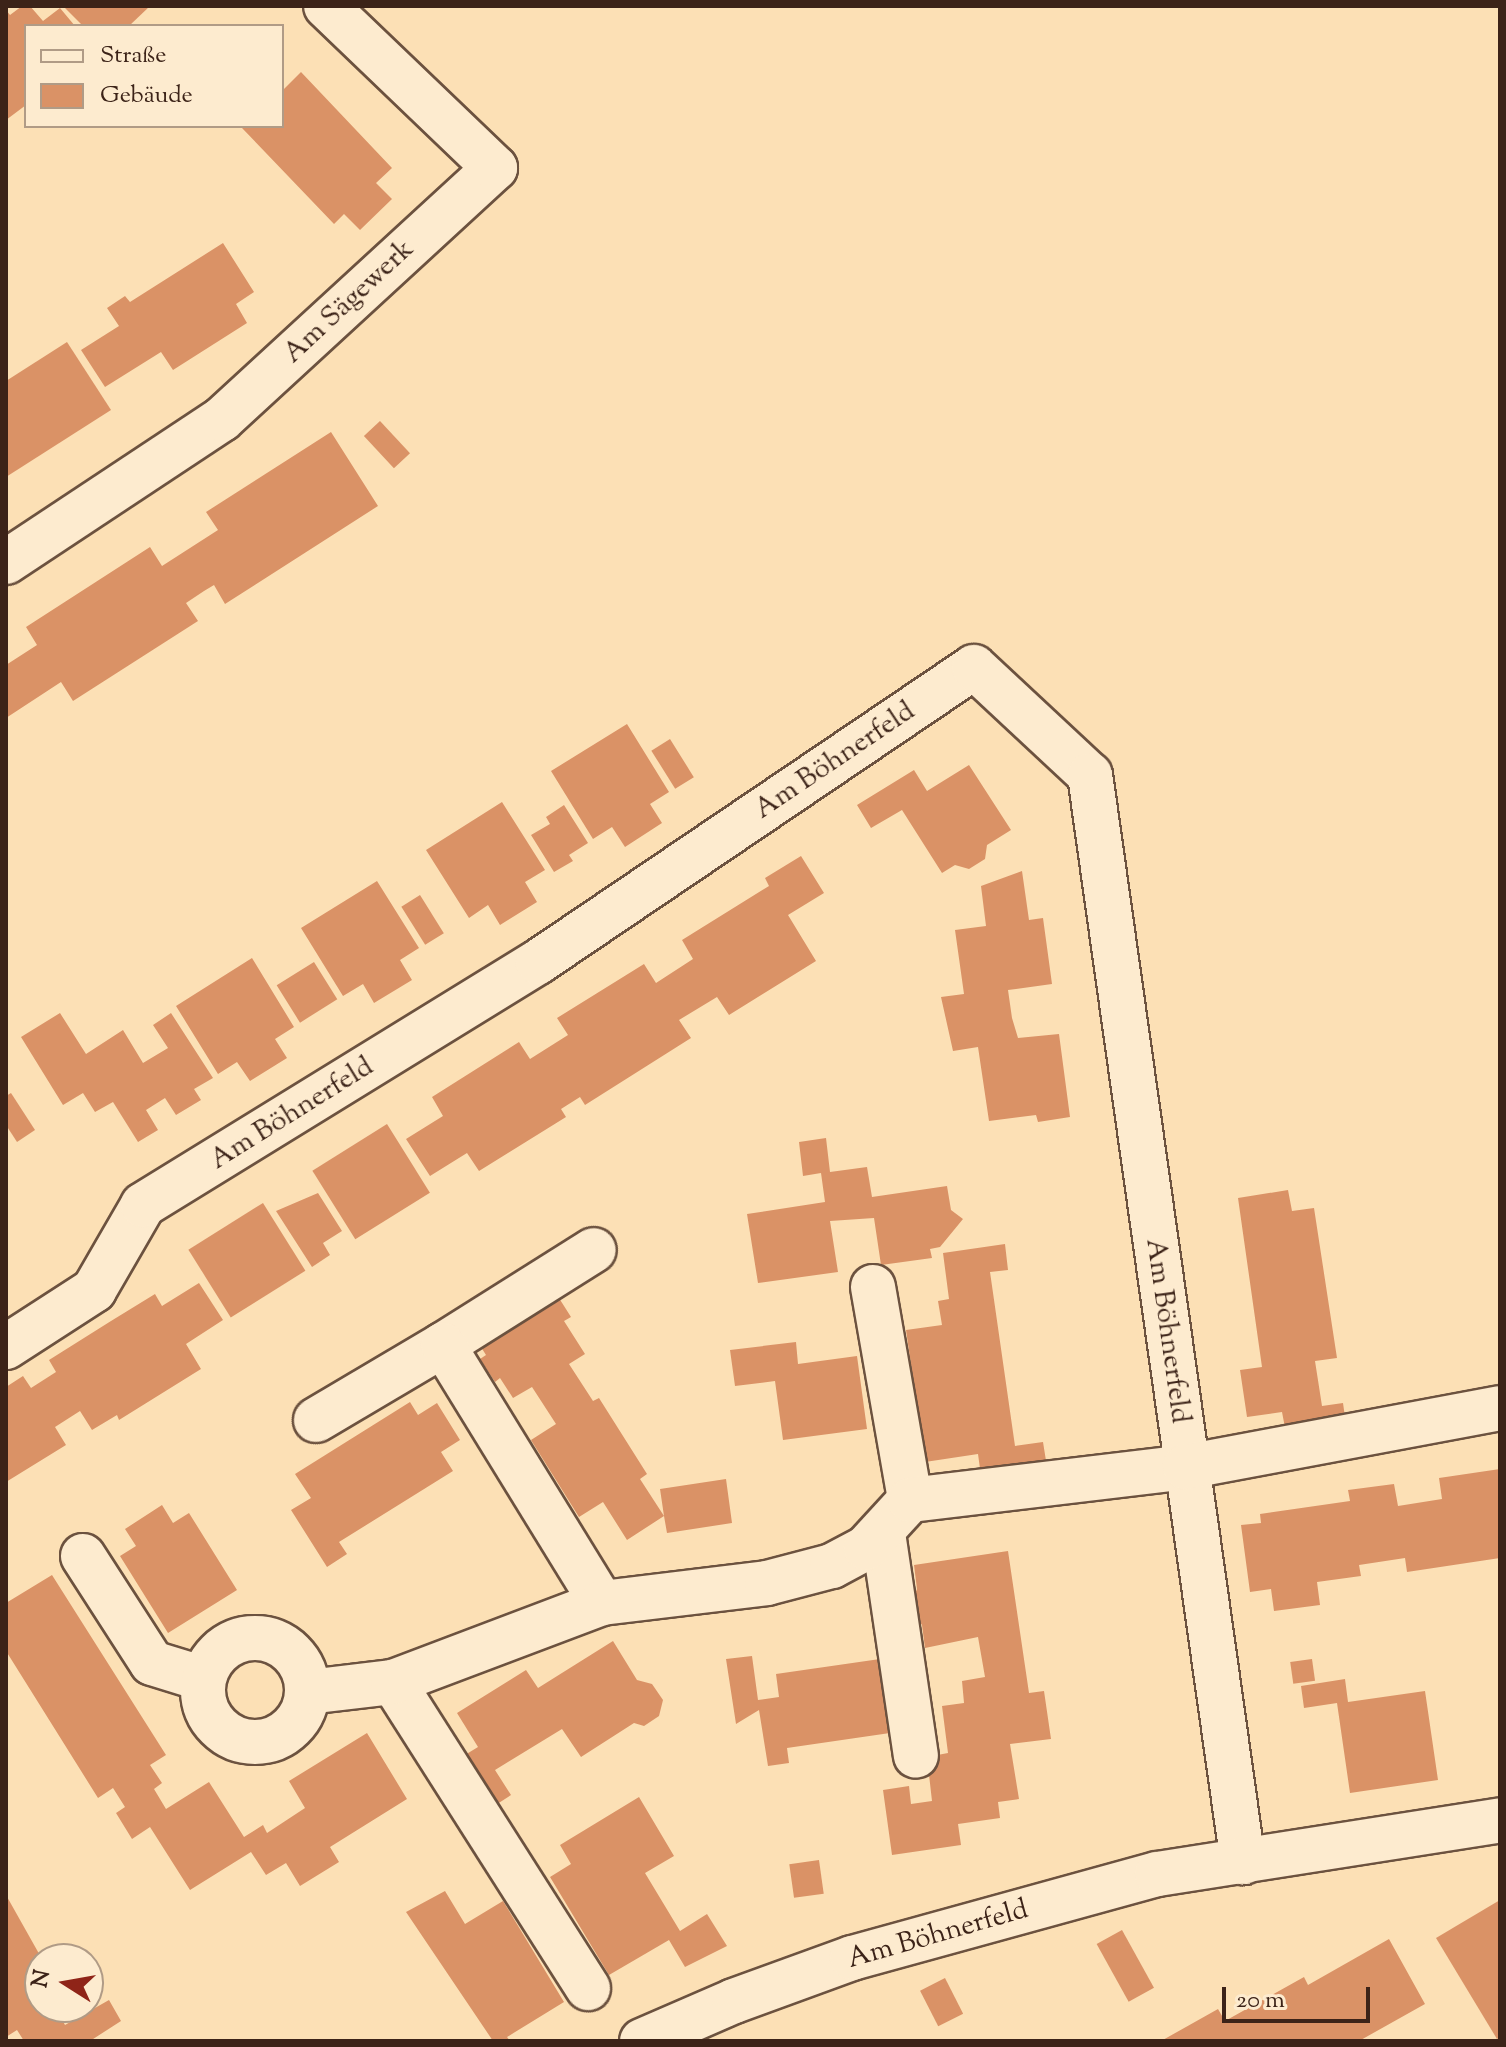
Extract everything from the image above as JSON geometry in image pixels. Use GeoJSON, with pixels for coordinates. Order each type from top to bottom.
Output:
{"type":"FeatureCollection","features":[{"type":"Feature","properties":{"kind":"street","name":"Am Sägewerk"},"geometry":{"type":"LineString","coordinates":[[6,562],[222,419],[495,168],[326,6]]}},
{"type":"Feature","properties":{"kind":"street","name":"Am Böhnerfeld"},"geometry":{"type":"LineString","coordinates":[[6,1347],[94,1290],[143,1205],[552,954],[974,667],[1090,775],[1243,1862]]}},
{"type":"Feature","properties":{"kind":"street"},"geometry":{"type":"LineString","coordinates":[[316,1420],[594,1250]]}},
{"type":"Feature","properties":{"kind":"street"},"geometry":{"type":"LineString","coordinates":[[873,1287],[916,1756]]}},
{"type":"Feature","properties":{"kind":"street"},"geometry":{"type":"LineString","coordinates":[[443,1345],[602,1603]]}},
{"type":"Feature","properties":{"kind":"street"},"geometry":{"type":"LineString","coordinates":[[308,1692],[393,1682],[602,1603],[802,1575],[850,1558],[896,1517],[1500,1408]]}},
{"type":"Feature","properties":{"kind":"street"},"geometry":{"type":"LineString","coordinates":[[83,1556],[152,1663],[204,1679]]}},
{"type":"Feature","properties":{"kind":"street"},"geometry":{"type":"LineString","coordinates":[[262,1638],[286,1647],[299,1659],[308,1692],[295,1724],[282,1735],[248,1742],[218,1727],[203,1696],[204,1679],[221,1649],[236,1640],[262,1638]]}},
{"type":"Feature","properties":{"kind":"street"},"geometry":{"type":"LineString","coordinates":[[393,1682],[588,1988]]}},
{"type":"Feature","properties":{"kind":"street","name":"Am Böhnerfeld"},"geometry":{"type":"LineString","coordinates":[[642,2041],[734,2001],[852,1958],[1157,1874],[1500,1820]]}},
{"type":"Feature","properties":{"kind":"building"},"geometry":{"type":"Polygon","coordinates":[[[22,6],[30,6],[43,21],[60,8],[73,24],[24,24],[24,106],[6,120],[6,10],[10,15],[22,6]]]}},
{"type":"Feature","properties":{"kind":"building"},"geometry":{"type":"Polygon","coordinates":[[[63,6],[150,6],[131,24],[81,24],[63,6]]]}},
{"type":"Feature","properties":{"kind":"building"},"geometry":{"type":"Polygon","coordinates":[[[301,72],[392,168],[376,183],[392,199],[360,230],[344,214],[334,224],[242,128],[284,128],[284,89],[301,72]]]}},
{"type":"Feature","properties":{"kind":"building"},"geometry":{"type":"Polygon","coordinates":[[[223,243],[254,292],[236,304],[247,323],[173,370],[161,352],[105,387],[81,350],[119,326],[107,308],[125,296],[130,302],[223,243]]]}},
{"type":"Feature","properties":{"kind":"building"},"geometry":{"type":"Polygon","coordinates":[[[67,342],[111,410],[6,477],[6,381],[67,342]]]}},
{"type":"Feature","properties":{"kind":"building"},"geometry":{"type":"Polygon","coordinates":[[[380,421],[410,453],[394,468],[364,436],[380,421]]]}},
{"type":"Feature","properties":{"kind":"building"},"geometry":{"type":"Polygon","coordinates":[[[331,432],[378,506],[225,604],[214,585],[204,591],[186,603],[198,621],[73,701],[61,682],[6,718],[6,665],[37,645],[26,627],[150,547],[162,566],[218,530],[206,512],[331,432]]]}},
{"type":"Feature","properties":{"kind":"building"},"geometry":{"type":"Polygon","coordinates":[[[627,724],[669,792],[650,804],[662,823],[625,847],[612,827],[593,839],[551,771],[627,724]]]}},
{"type":"Feature","properties":{"kind":"building"},"geometry":{"type":"Polygon","coordinates":[[[670,739],[694,777],[675,789],[651,751],[670,739]]]}},
{"type":"Feature","properties":{"kind":"building"},"geometry":{"type":"Polygon","coordinates":[[[969,765],[1011,830],[987,845],[985,859],[969,869],[955,865],[942,873],[902,810],[871,828],[857,805],[914,770],[927,791],[969,765]]]}},
{"type":"Feature","properties":{"kind":"building"},"geometry":{"type":"Polygon","coordinates":[[[502,802],[545,870],[525,882],[537,902],[500,925],[488,905],[469,918],[426,850],[502,802]]]}},
{"type":"Feature","properties":{"kind":"building"},"geometry":{"type":"Polygon","coordinates":[[[564,805],[588,843],[569,855],[573,861],[554,872],[531,835],[550,824],[546,817],[564,805]]]}},
{"type":"Feature","properties":{"kind":"building"},"geometry":{"type":"Polygon","coordinates":[[[801,856],[824,893],[788,915],[816,961],[729,1015],[717,997],[679,1020],[691,1038],[585,1105],[580,1097],[561,1109],[566,1117],[479,1171],[467,1153],[430,1176],[406,1139],[443,1116],[432,1097],[519,1042],[530,1059],[568,1035],[557,1018],[644,964],[656,983],[693,959],[682,940],[769,886],[765,878],[801,856]]]}},
{"type":"Feature","properties":{"kind":"building"},"geometry":{"type":"Polygon","coordinates":[[[1022,871],[1029,920],[1043,918],[1052,984],[1008,990],[1012,1018],[1018,1038],[1059,1034],[1070,1117],[1038,1122],[1036,1115],[989,1121],[978,1047],[953,1051],[941,997],[964,994],[955,930],[986,926],[981,886],[1022,871]]]}},
{"type":"Feature","properties":{"kind":"building"},"geometry":{"type":"Polygon","coordinates":[[[377,881],[419,948],[400,960],[412,980],[374,1003],[363,984],[343,996],[301,928],[377,881]]]}},
{"type":"Feature","properties":{"kind":"building"},"geometry":{"type":"Polygon","coordinates":[[[420,895],[444,933],[425,945],[401,907],[420,895]]]}},
{"type":"Feature","properties":{"kind":"building"},"geometry":{"type":"Polygon","coordinates":[[[252,958],[294,1027],[275,1039],[287,1058],[250,1081],[237,1062],[218,1074],[176,1006],[252,958]]]}},
{"type":"Feature","properties":{"kind":"building"},"geometry":{"type":"Polygon","coordinates":[[[314,962],[337,999],[300,1023],[277,985],[314,962]]]}},
{"type":"Feature","properties":{"kind":"building"},"geometry":{"type":"Polygon","coordinates":[[[60,1013],[86,1054],[123,1030],[143,1063],[168,1048],[153,1025],[171,1013],[213,1078],[194,1089],[201,1100],[176,1115],[165,1098],[146,1110],[158,1130],[138,1142],[113,1102],[95,1112],[83,1093],[63,1105],[21,1037],[60,1013]]]}},
{"type":"Feature","properties":{"kind":"building"},"geometry":{"type":"Polygon","coordinates":[[[11,1093],[35,1130],[17,1142],[6,1125],[6,1096],[11,1093]]]}},
{"type":"Feature","properties":{"kind":"building"},"geometry":{"type":"Polygon","coordinates":[[[387,1124],[430,1193],[355,1239],[312,1171],[387,1124]]]}},
{"type":"Feature","properties":{"kind":"building"},"geometry":{"type":"Polygon","coordinates":[[[826,1138],[830,1172],[867,1167],[872,1197],[947,1186],[951,1210],[963,1219],[940,1247],[930,1249],[932,1258],[881,1265],[874,1218],[830,1221],[838,1272],[758,1283],[747,1214],[825,1202],[821,1173],[803,1176],[799,1142],[826,1138]]]}},
{"type":"Feature","properties":{"kind":"building"},"geometry":{"type":"Polygon","coordinates":[[[1288,1190],[1292,1211],[1314,1208],[1337,1358],[1315,1361],[1322,1406],[1343,1403],[1346,1424],[1286,1433],[1282,1412],[1247,1417],[1240,1370],[1262,1367],[1238,1198],[1288,1190]]]}},
{"type":"Feature","properties":{"kind":"building"},"geometry":{"type":"Polygon","coordinates":[[[318,1193],[342,1231],[323,1243],[330,1255],[312,1267],[276,1211],[318,1193]]]}},
{"type":"Feature","properties":{"kind":"building"},"geometry":{"type":"Polygon","coordinates":[[[263,1203],[305,1271],[231,1317],[188,1250],[263,1203]]]}},
{"type":"Feature","properties":{"kind":"building"},"geometry":{"type":"Polygon","coordinates":[[[1005,1244],[1008,1270],[990,1272],[1015,1446],[1043,1442],[1047,1467],[981,1476],[978,1454],[925,1462],[906,1330],[942,1325],[938,1301],[949,1299],[943,1253],[1005,1244]]]}},
{"type":"Feature","properties":{"kind":"building"},"geometry":{"type":"Polygon","coordinates":[[[199,1283],[223,1320],[186,1344],[201,1369],[119,1420],[117,1415],[92,1430],[80,1411],[55,1427],[66,1445],[6,1482],[6,1387],[23,1376],[31,1388],[56,1372],[49,1360],[111,1321],[155,1294],[162,1306],[199,1283]]]}},
{"type":"Feature","properties":{"kind":"building"},"geometry":{"type":"Polygon","coordinates":[[[552,1287],[571,1317],[564,1321],[585,1354],[569,1364],[593,1401],[599,1398],[647,1474],[640,1479],[664,1516],[627,1540],[603,1502],[579,1517],[531,1440],[556,1424],[532,1387],[513,1398],[500,1378],[495,1382],[480,1359],[486,1355],[474,1336],[552,1287]]]}},
{"type":"Feature","properties":{"kind":"building"},"geometry":{"type":"Polygon","coordinates":[[[796,1342],[798,1364],[857,1356],[867,1429],[783,1440],[775,1381],[735,1386],[730,1350],[796,1342]]]}},
{"type":"Feature","properties":{"kind":"building"},"geometry":{"type":"Polygon","coordinates":[[[410,1402],[418,1415],[437,1403],[460,1440],[441,1452],[453,1471],[339,1542],[347,1554],[327,1567],[291,1510],[311,1498],[295,1474],[410,1402]]]}},
{"type":"Feature","properties":{"kind":"building"},"geometry":{"type":"Polygon","coordinates":[[[1500,1469],[1500,1558],[1407,1572],[1405,1558],[1359,1565],[1361,1576],[1317,1582],[1320,1605],[1274,1611],[1271,1589],[1250,1592],[1241,1525],[1261,1523],[1260,1514],[1350,1501],[1348,1490],[1394,1484],[1398,1506],[1442,1499],[1439,1478],[1500,1469]]]}},
{"type":"Feature","properties":{"kind":"building"},"geometry":{"type":"Polygon","coordinates":[[[726,1479],[732,1523],[667,1533],[660,1489],[726,1479]]]}},
{"type":"Feature","properties":{"kind":"building"},"geometry":{"type":"Polygon","coordinates":[[[162,1505],[173,1523],[189,1513],[237,1590],[168,1633],[120,1556],[136,1546],[125,1529],[162,1505]]]}},
{"type":"Feature","properties":{"kind":"building"},"geometry":{"type":"Polygon","coordinates":[[[1008,1551],[1029,1693],[1044,1691],[1051,1739],[1010,1744],[1019,1799],[998,1802],[1000,1818],[958,1824],[961,1845],[892,1855],[883,1790],[909,1786],[911,1804],[932,1801],[927,1757],[948,1753],[942,1706],[964,1703],[962,1681],[985,1677],[978,1637],[925,1648],[922,1625],[909,1608],[917,1589],[914,1565],[1008,1551]]]}},
{"type":"Feature","properties":{"kind":"building"},"geometry":{"type":"Polygon","coordinates":[[[52,1575],[166,1755],[150,1765],[162,1783],[154,1789],[166,1809],[209,1782],[244,1837],[263,1825],[267,1833],[305,1808],[289,1781],[367,1733],[407,1799],[330,1847],[339,1862],[300,1886],[286,1863],[266,1875],[251,1852],[190,1890],[150,1827],[132,1839],[116,1813],[125,1807],[113,1788],[98,1798],[6,1651],[6,1603],[52,1575]]]}},
{"type":"Feature","properties":{"kind":"building"},"geometry":{"type":"Polygon","coordinates":[[[613,1641],[637,1680],[652,1684],[663,1700],[659,1716],[644,1726],[634,1723],[581,1757],[562,1729],[495,1770],[511,1795],[491,1808],[460,1758],[478,1747],[457,1713],[526,1670],[538,1688],[613,1641]]]}},
{"type":"Feature","properties":{"kind":"building"},"geometry":{"type":"Polygon","coordinates":[[[752,1656],[758,1700],[779,1697],[776,1674],[880,1659],[890,1733],[787,1748],[789,1763],[768,1766],[759,1710],[736,1724],[726,1659],[752,1656]]]}},
{"type":"Feature","properties":{"kind":"building"},"geometry":{"type":"Polygon","coordinates":[[[1312,1659],[1315,1681],[1293,1684],[1290,1662],[1312,1659]]]}},
{"type":"Feature","properties":{"kind":"building"},"geometry":{"type":"Polygon","coordinates":[[[1345,1679],[1348,1702],[1425,1691],[1438,1780],[1350,1793],[1337,1703],[1304,1708],[1301,1686],[1345,1679]]]}},
{"type":"Feature","properties":{"kind":"building"},"geometry":{"type":"Polygon","coordinates":[[[639,1797],[674,1856],[645,1873],[680,1931],[707,1914],[727,1946],[685,1967],[669,1940],[609,1975],[550,1877],[571,1864],[560,1845],[639,1797]]]}},
{"type":"Feature","properties":{"kind":"building"},"geometry":{"type":"Polygon","coordinates":[[[819,1860],[824,1894],[794,1898],[789,1864],[819,1860]]]}},
{"type":"Feature","properties":{"kind":"building"},"geometry":{"type":"Polygon","coordinates":[[[445,1891],[465,1924],[503,1901],[564,2002],[507,2037],[510,2041],[493,2041],[406,1912],[445,1891]]]}},
{"type":"Feature","properties":{"kind":"building"},"geometry":{"type":"Polygon","coordinates":[[[6,1895],[33,1943],[24,1943],[24,2023],[104,2023],[104,2003],[109,2000],[121,2021],[90,2041],[24,2041],[17,2030],[6,2037],[6,1895]]]}},
{"type":"Feature","properties":{"kind":"building"},"geometry":{"type":"Polygon","coordinates":[[[1500,1900],[1500,2037],[1497,2039],[1436,1938],[1500,1900]]]}},
{"type":"Feature","properties":{"kind":"building"},"geometry":{"type":"Polygon","coordinates":[[[1122,1930],[1154,1988],[1129,2002],[1097,1944],[1122,1930]]]}},
{"type":"Feature","properties":{"kind":"building"},"geometry":{"type":"Polygon","coordinates":[[[1389,1939],[1425,2004],[1359,2041],[1161,2041],[1218,2009],[1225,2021],[1304,1977],[1308,1985],[1389,1939]]]}},
{"type":"Feature","properties":{"kind":"building"},"geometry":{"type":"Polygon","coordinates":[[[945,1978],[963,2014],[938,2026],[920,1991],[945,1978]]]}}]}
